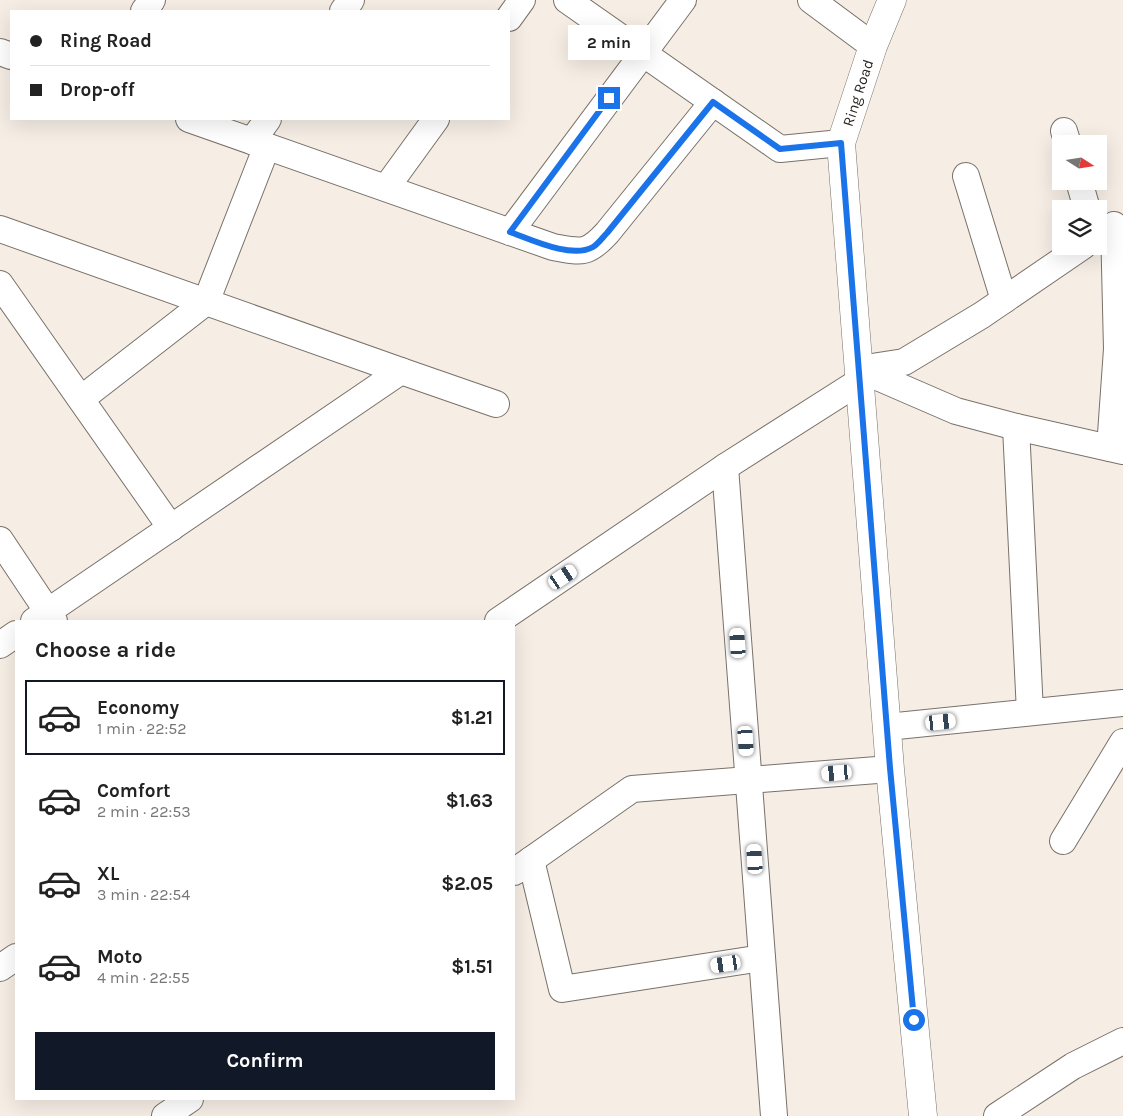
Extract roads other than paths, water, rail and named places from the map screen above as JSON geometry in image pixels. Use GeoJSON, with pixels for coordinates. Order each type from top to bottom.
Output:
{"type":"FeatureCollection","features":[{"type":"Feature","properties":{"kind":"highway","name":"Ring Road"},"geometry":{"type":"LineString","coordinates":[[892,0],[873,46],[841,143],[890,768],[923,1116]]}},
{"type":"Feature","properties":{"kind":"street"},"geometry":{"type":"LineString","coordinates":[[510,17],[522,0]]}},
{"type":"Feature","properties":{"kind":"street"},"geometry":{"type":"LineString","coordinates":[[567,0],[780,149],[841,143]]}},
{"type":"Feature","properties":{"kind":"street"},"geometry":{"type":"LineString","coordinates":[[510,232],[682,0]]}},
{"type":"Feature","properties":{"kind":"street"},"geometry":{"type":"LineString","coordinates":[[811,0],[873,46]]}},
{"type":"Feature","properties":{"kind":"street"},"geometry":{"type":"LineString","coordinates":[[192,120],[553,247],[579,252],[594,247],[607,233],[713,102]]}},
{"type":"Feature","properties":{"kind":"street"},"geometry":{"type":"LineString","coordinates":[[81,399],[206,302],[268,120]]}},
{"type":"Feature","properties":{"kind":"street"},"geometry":{"type":"LineString","coordinates":[[386,188],[435,120]]}},
{"type":"Feature","properties":{"kind":"street"},"geometry":{"type":"LineString","coordinates":[[966,176],[1004,300]]}},
{"type":"Feature","properties":{"kind":"street"},"geometry":{"type":"LineString","coordinates":[[860,375],[956,411],[1016,427],[1116,449],[1117,349],[1112,226]]}},
{"type":"Feature","properties":{"kind":"street"},"geometry":{"type":"LineString","coordinates":[[0,229],[496,404]]}},
{"type":"Feature","properties":{"kind":"street"},"geometry":{"type":"LineString","coordinates":[[499,620],[860,375],[904,362],[1004,300],[1069,255]]}},
{"type":"Feature","properties":{"kind":"street"},"geometry":{"type":"LineString","coordinates":[[0,284],[171,528]]}},
{"type":"Feature","properties":{"kind":"street"},"geometry":{"type":"LineString","coordinates":[[0,540],[45,618],[171,528],[401,371]]}},
{"type":"Feature","properties":{"kind":"street"},"geometry":{"type":"LineString","coordinates":[[1016,427],[1030,712]]}},
{"type":"Feature","properties":{"kind":"street"},"geometry":{"type":"LineString","coordinates":[[725,467],[774,1116]]}},
{"type":"Feature","properties":{"kind":"street"},"geometry":{"type":"LineString","coordinates":[[0,645],[15,635]]}},
{"type":"Feature","properties":{"kind":"street"},"geometry":{"type":"LineString","coordinates":[[887,727],[1123,703]]}},
{"type":"Feature","properties":{"kind":"street"},"geometry":{"type":"LineString","coordinates":[[1063,840],[1123,742]]}},
{"type":"Feature","properties":{"kind":"street"},"geometry":{"type":"LineString","coordinates":[[762,958],[562,989],[522,866],[632,789],[890,768]]}},
{"type":"Feature","properties":{"kind":"street"},"geometry":{"type":"LineString","coordinates":[[0,968],[15,958]]}},
{"type":"Feature","properties":{"kind":"street"},"geometry":{"type":"LineString","coordinates":[[998,1116],[1073,1066],[1123,1041]]}}]}
